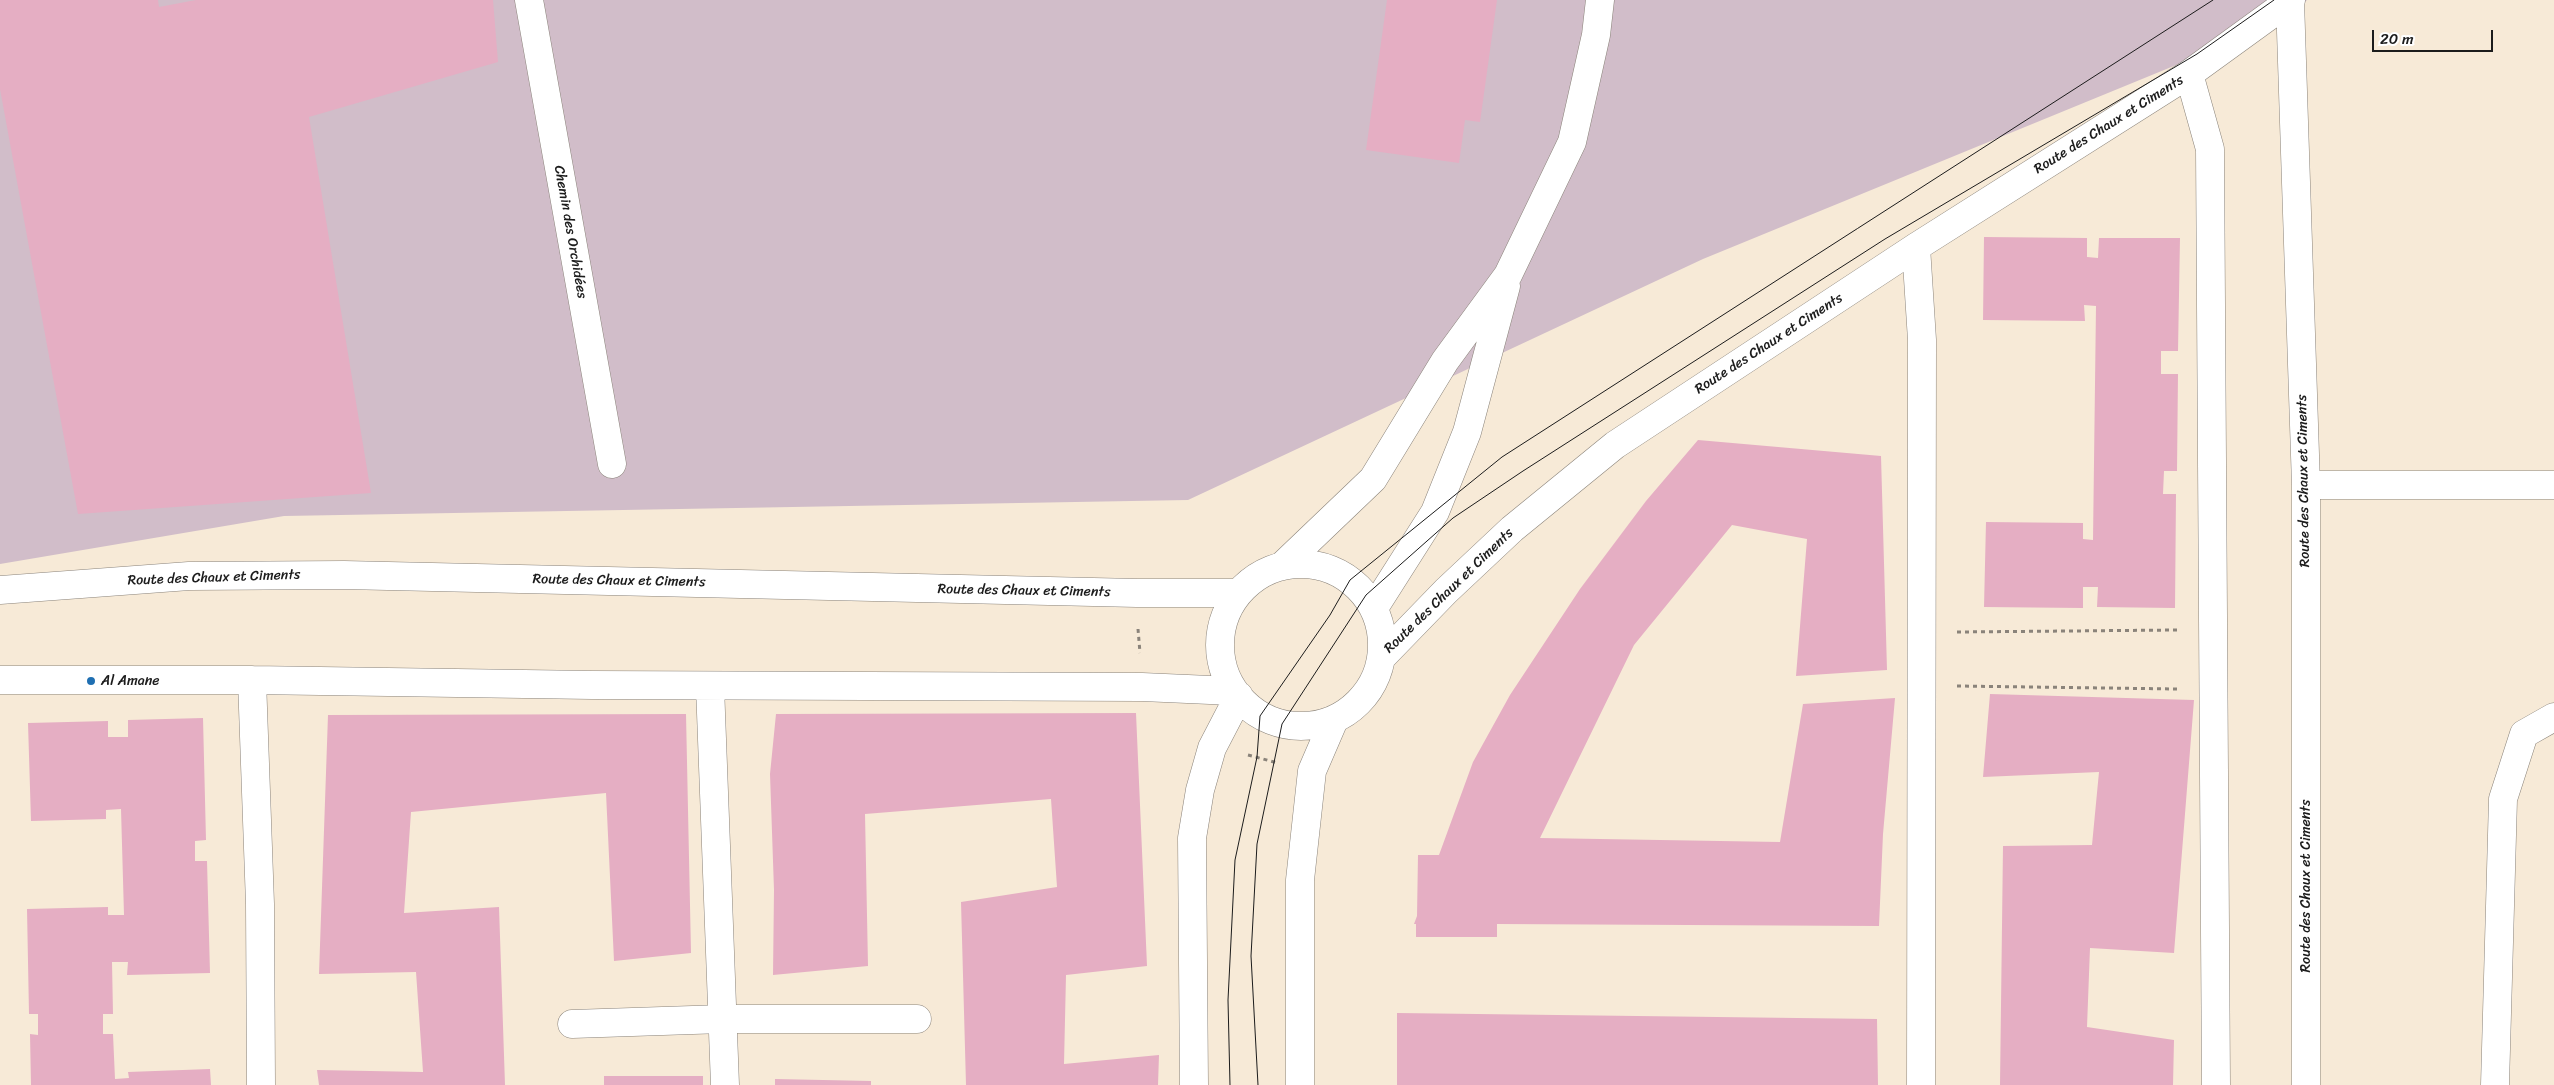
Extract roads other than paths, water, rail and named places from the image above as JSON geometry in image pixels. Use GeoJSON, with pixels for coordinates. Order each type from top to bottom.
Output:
{"type":"FeatureCollection","features":[{"type":"Feature","properties":{"kind":"street","name":"Chemin des Orchidées"},"geometry":{"type":"LineString","coordinates":[[529,0],[612,464]]}},
{"type":"Feature","properties":{"kind":"street"},"geometry":{"type":"LineString","coordinates":[[1283,565],[1373,479],[1445,361],[1508,275],[1572,142],[1596,35],[1600,0]]}},
{"type":"Feature","properties":{"kind":"street","name":"Route des Chaux et Ciments"},"geometry":{"type":"LineString","coordinates":[[1382,657],[1446,591],[1512,529],[1616,445],[1916,247],[2189,74],[2291,1]]}},
{"type":"Feature","properties":{"kind":"street","name":"Route des Chaux et Ciments"},"geometry":{"type":"LineString","coordinates":[[2291,1],[2306,485],[2306,1085]]}},
{"type":"Feature","properties":{"kind":"street","name":"Route des Chaux et Ciments"},"geometry":{"type":"LineString","coordinates":[[2189,74],[2210,149],[2216,1085]]}},
{"type":"Feature","properties":{"kind":"street"},"geometry":{"type":"LineString","coordinates":[[1916,247],[1922,340],[1921,1085]]}},
{"type":"Feature","properties":{"kind":"street"},"geometry":{"type":"LineString","coordinates":[[1374,608],[1435,512],[1467,432],[1508,275]]}},
{"type":"Feature","properties":{"kind":"street"},"geometry":{"type":"LineString","coordinates":[[2306,485],[2554,484]]}},
{"type":"Feature","properties":{"kind":"street"},"geometry":{"type":"LineString","coordinates":[[1306,563],[1330,568],[1350,580],[1366,595],[1374,608],[1381,632],[1382,657],[1373,682],[1356,704],[1334,720],[1308,726],[1282,724],[1260,716],[1236,694],[1223,667],[1220,642],[1225,616],[1238,593],[1258,575],[1283,565],[1306,563]]}},
{"type":"Feature","properties":{"kind":"street","name":"Route des Chaux et Ciments"},"geometry":{"type":"LineString","coordinates":[[0,590],[189,576],[344,575],[1137,593],[1238,593]]}},
{"type":"Feature","properties":{"kind":"street"},"geometry":{"type":"LineString","coordinates":[[0,680],[252,680],[710,686],[1142,686],[1236,694]]}},
{"type":"Feature","properties":{"kind":"street"},"geometry":{"type":"LineString","coordinates":[[252,680],[260,904],[261,1085]]}},
{"type":"Feature","properties":{"kind":"street"},"geometry":{"type":"LineString","coordinates":[[710,686],[724,1085]]}},
{"type":"Feature","properties":{"kind":"street"},"geometry":{"type":"LineString","coordinates":[[1194,1085],[1192,838],[1200,790],[1212,748],[1236,694]]}},
{"type":"Feature","properties":{"kind":"street"},"geometry":{"type":"LineString","coordinates":[[2495,1085],[2503,799],[2524,734],[2554,717]]}},
{"type":"Feature","properties":{"kind":"street"},"geometry":{"type":"LineString","coordinates":[[1300,1085],[1300,880],[1312,771],[1334,720]]}},
{"type":"Feature","properties":{"kind":"street"},"geometry":{"type":"LineString","coordinates":[[572,1024],[723,1019],[917,1019]]}},
{"type":"Feature","properties":{"kind":"tram line"},"geometry":{"type":"LineString","coordinates":[[1230,1085],[1228,1000],[1235,860],[1257,757],[1260,716],[1330,615],[1350,580],[1502,457],[2213,0]]}},
{"type":"Feature","properties":{"kind":"tram line"},"geometry":{"type":"LineString","coordinates":[[1258,1085],[1251,956],[1257,844],[1282,724],[1366,595],[1453,518],[1523,471],[1885,239],[2197,54],[2274,0]]}},
{"type":"Feature","properties":{"kind":"place","name":"Al Amane"},"geometry":{"type":"Point","coordinates":[91,681]}}]}
